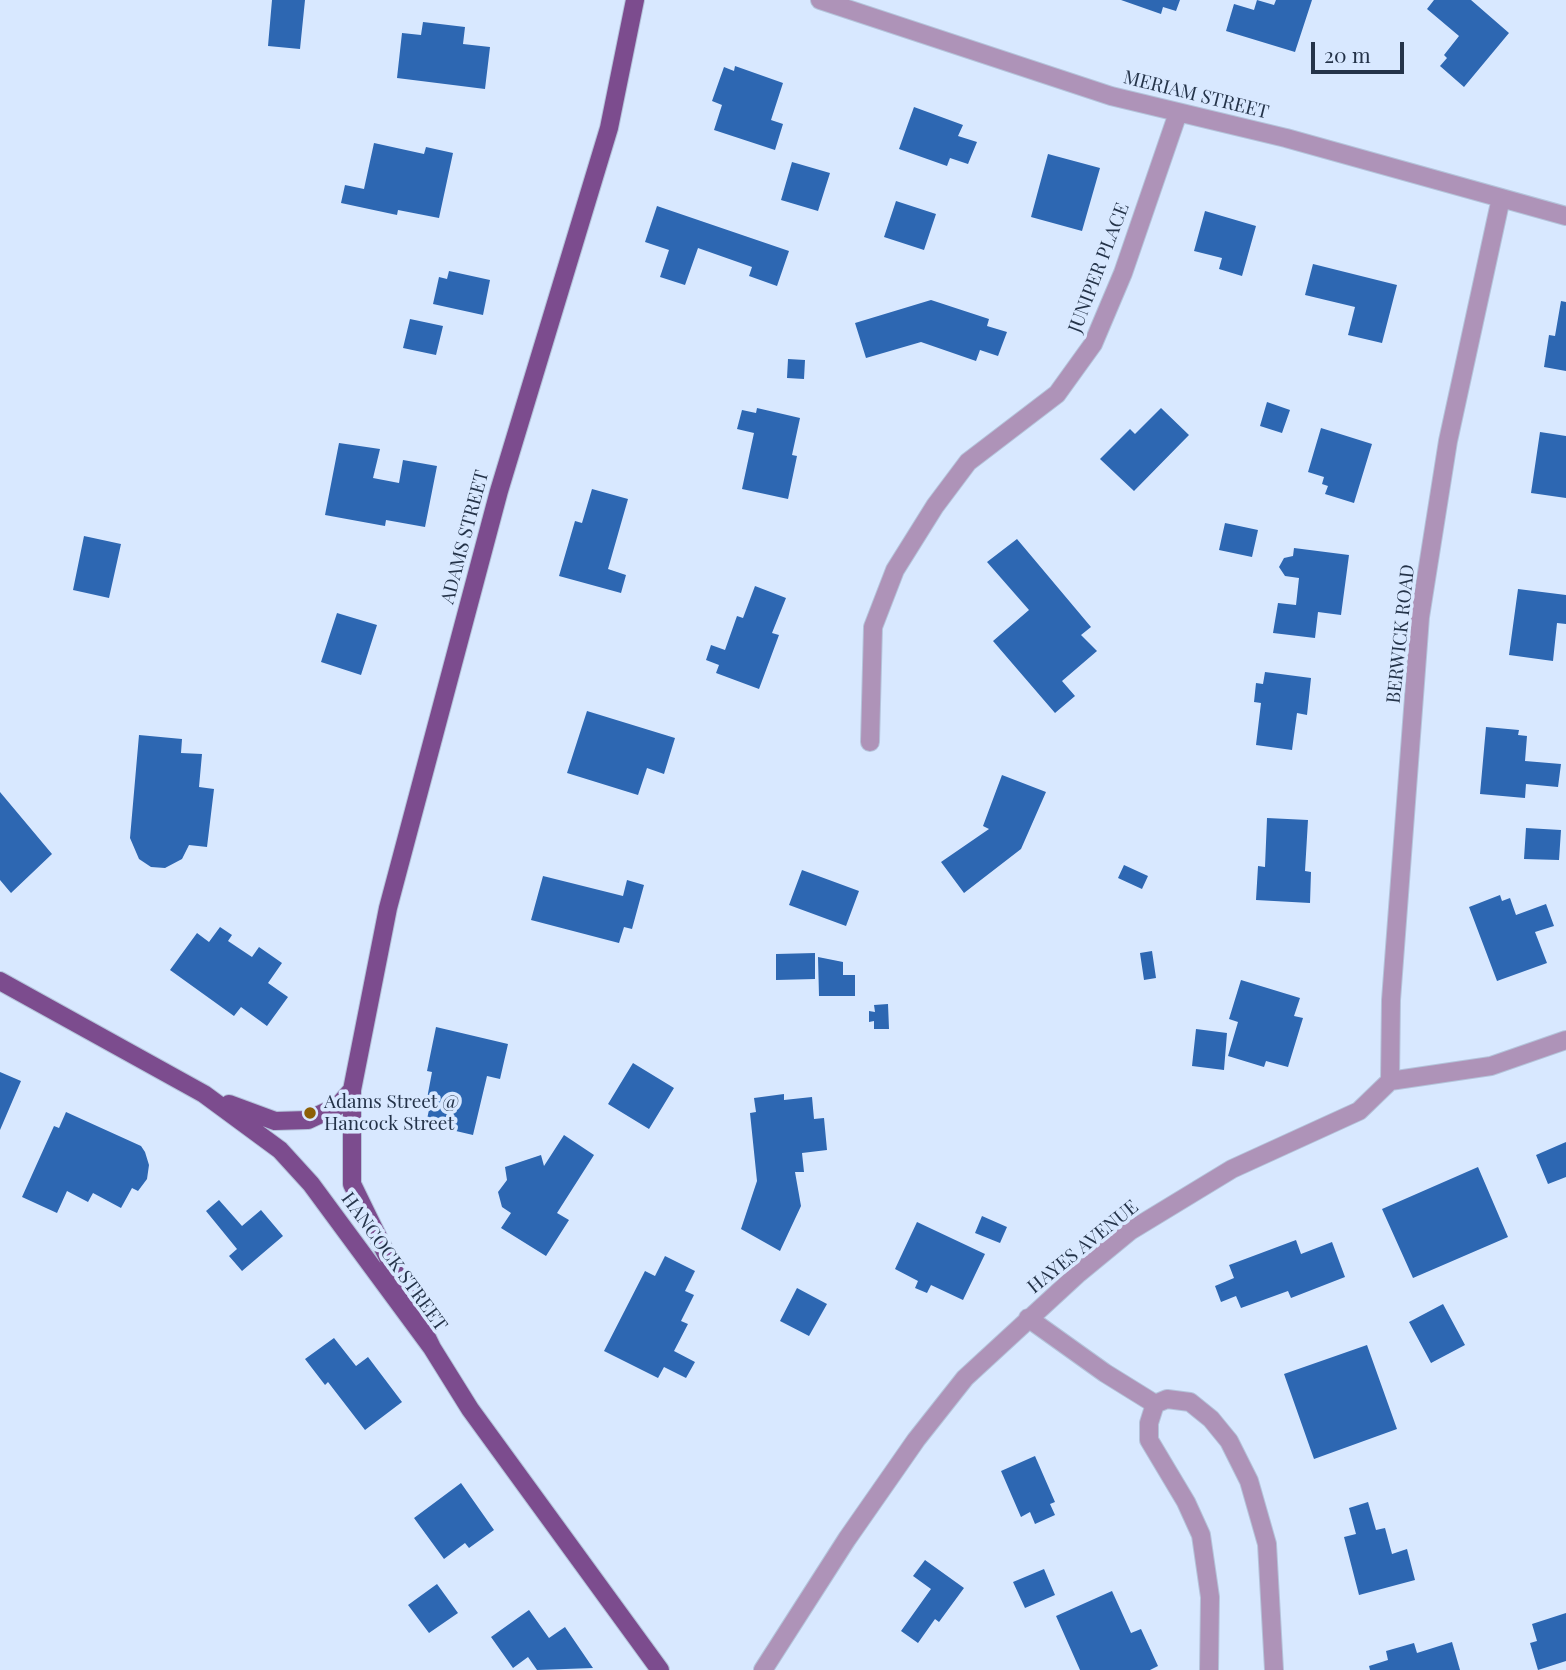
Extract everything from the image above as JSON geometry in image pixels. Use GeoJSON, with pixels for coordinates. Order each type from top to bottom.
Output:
{"type":"FeatureCollection","features":[{"type":"Feature","properties":{"kind":"main road","name":"ADAMS STREET"},"geometry":{"type":"LineString","coordinates":[[432,1348],[352,1184],[352,1090],[391,897],[499,491],[609,128],[635,0]]}},
{"type":"Feature","properties":{"kind":"main road","name":"HANCOCK STREET"},"geometry":{"type":"LineString","coordinates":[[0,981],[204,1094],[265,1137],[296,1167],[432,1348],[470,1409],[660,1670]]}},
{"type":"Feature","properties":{"kind":"main road"},"geometry":{"type":"LineString","coordinates":[[204,1094],[275,1121],[308,1121],[338,1105],[352,1090]]}},
{"type":"Feature","properties":{"kind":"street","name":"MERIAM STREET"},"geometry":{"type":"LineString","coordinates":[[820,0],[1111,96],[1286,138],[1566,216]]}},
{"type":"Feature","properties":{"kind":"street","name":"JUNIPER PLACE"},"geometry":{"type":"LineString","coordinates":[[870,742],[873,627],[895,569],[934,506],[968,462],[1058,394],[1093,344],[1123,273],[1178,113]]}},
{"type":"Feature","properties":{"kind":"street","name":"BERWICK ROAD"},"geometry":{"type":"LineString","coordinates":[[1390,1081],[1391,1000],[1420,617],[1448,441],[1501,198]]}},
{"type":"Feature","properties":{"kind":"street"},"geometry":{"type":"LineString","coordinates":[[1390,1081],[1490,1066],[1566,1040]]}},
{"type":"Feature","properties":{"kind":"street","name":"HAYES AVENUE"},"geometry":{"type":"LineString","coordinates":[[763,1670],[847,1539],[916,1440],[965,1378],[1028,1318],[1130,1231],[1232,1170],[1359,1111],[1390,1081]]}},
{"type":"Feature","properties":{"kind":"street"},"geometry":{"type":"LineString","coordinates":[[1028,1318],[1154,1404],[1177,1398],[1202,1411],[1229,1440],[1245,1473],[1267,1544],[1274,1670]]}},
{"type":"Feature","properties":{"kind":"street"},"geometry":{"type":"LineString","coordinates":[[1154,1404],[1149,1423],[1149,1440],[1195,1520],[1206,1553],[1210,1597],[1209,1670]]}},
{"type":"Feature","properties":{"kind":"building"},"geometry":{"type":"Polygon","coordinates":[[[272,0],[305,0],[300,49],[268,46],[272,0]]]}},
{"type":"Feature","properties":{"kind":"building"},"geometry":{"type":"Polygon","coordinates":[[[1121,0],[1180,0],[1176,11],[1163,7],[1161,14],[1121,0]]]}},
{"type":"Feature","properties":{"kind":"building"},"geometry":{"type":"Polygon","coordinates":[[[1257,0],[1274,5],[1276,0],[1312,0],[1295,52],[1226,31],[1234,4],[1254,10],[1257,0]]]}},
{"type":"Feature","properties":{"kind":"building"},"geometry":{"type":"Polygon","coordinates":[[[1434,0],[1471,0],[1509,33],[1464,87],[1440,66],[1447,58],[1444,55],[1459,36],[1427,9],[1434,0]]]}},
{"type":"Feature","properties":{"kind":"building"},"geometry":{"type":"Polygon","coordinates":[[[423,22],[465,27],[463,44],[490,47],[485,89],[397,78],[402,33],[421,35],[423,22]]]}},
{"type":"Feature","properties":{"kind":"building"},"geometry":{"type":"Polygon","coordinates":[[[735,66],[783,83],[771,120],[783,124],[775,150],[714,130],[722,105],[712,101],[724,67],[734,71],[735,66]]]}},
{"type":"Feature","properties":{"kind":"building"},"geometry":{"type":"Polygon","coordinates":[[[914,107],[963,125],[958,136],[977,142],[968,164],[950,158],[947,166],[899,149],[914,107]]]}},
{"type":"Feature","properties":{"kind":"building"},"geometry":{"type":"Polygon","coordinates":[[[374,143],[424,154],[426,147],[453,153],[439,218],[398,210],[397,215],[341,203],[345,185],[364,189],[374,143]]]}},
{"type":"Feature","properties":{"kind":"building"},"geometry":{"type":"Polygon","coordinates":[[[1048,154],[1100,168],[1082,231],[1031,217],[1048,154]]]}},
{"type":"Feature","properties":{"kind":"building"},"geometry":{"type":"Polygon","coordinates":[[[792,162],[830,173],[818,211],[781,200],[792,162]]]}},
{"type":"Feature","properties":{"kind":"building"},"geometry":{"type":"Polygon","coordinates":[[[896,201],[936,214],[924,250],[884,237],[896,201]]]}},
{"type":"Feature","properties":{"kind":"building"},"geometry":{"type":"Polygon","coordinates":[[[657,206],[789,251],[777,286],[749,276],[752,267],[698,248],[685,285],[660,277],[669,250],[645,242],[657,206]]]}},
{"type":"Feature","properties":{"kind":"building"},"geometry":{"type":"Polygon","coordinates":[[[1205,211],[1256,226],[1242,276],[1219,269],[1222,258],[1194,251],[1205,211]]]}},
{"type":"Feature","properties":{"kind":"building"},"geometry":{"type":"Polygon","coordinates":[[[1313,264],[1397,285],[1382,343],[1348,335],[1355,307],[1305,295],[1313,264]]]}},
{"type":"Feature","properties":{"kind":"building"},"geometry":{"type":"Polygon","coordinates":[[[449,271],[490,280],[483,315],[433,304],[439,277],[447,279],[449,271]]]}},
{"type":"Feature","properties":{"kind":"building"},"geometry":{"type":"Polygon","coordinates":[[[931,300],[989,319],[987,326],[1007,332],[998,356],[980,350],[976,361],[921,342],[866,358],[855,323],[931,300]]]}},
{"type":"Feature","properties":{"kind":"building"},"geometry":{"type":"Polygon","coordinates":[[[1561,301],[1566,302],[1566,371],[1544,367],[1549,335],[1555,336],[1561,301]]]}},
{"type":"Feature","properties":{"kind":"building"},"geometry":{"type":"Polygon","coordinates":[[[410,319],[443,326],[436,355],[403,348],[410,319]]]}},
{"type":"Feature","properties":{"kind":"building"},"geometry":{"type":"Polygon","coordinates":[[[788,359],[805,360],[804,379],[787,378],[788,359]]]}},
{"type":"Feature","properties":{"kind":"building"},"geometry":{"type":"Polygon","coordinates":[[[1267,402],[1290,410],[1282,433],[1260,426],[1267,402]]]}},
{"type":"Feature","properties":{"kind":"building"},"geometry":{"type":"Polygon","coordinates":[[[757,408],[800,418],[792,455],[797,456],[788,499],[742,489],[754,433],[737,429],[742,410],[756,413],[757,408]]]}},
{"type":"Feature","properties":{"kind":"building"},"geometry":{"type":"Polygon","coordinates":[[[1161,408],[1189,435],[1134,491],[1100,459],[1130,429],[1135,434],[1161,408]]]}},
{"type":"Feature","properties":{"kind":"building"},"geometry":{"type":"Polygon","coordinates":[[[1321,428],[1372,444],[1354,503],[1325,494],[1328,486],[1322,484],[1324,477],[1308,472],[1321,428]]]}},
{"type":"Feature","properties":{"kind":"building"},"geometry":{"type":"Polygon","coordinates":[[[1540,432],[1566,436],[1566,498],[1531,493],[1540,432]]]}},
{"type":"Feature","properties":{"kind":"building"},"geometry":{"type":"Polygon","coordinates":[[[339,443],[380,449],[373,478],[399,483],[403,460],[437,466],[425,527],[386,520],[385,526],[325,515],[339,443]]]}},
{"type":"Feature","properties":{"kind":"building"},"geometry":{"type":"Polygon","coordinates":[[[592,489],[628,499],[608,569],[626,575],[621,593],[559,576],[575,521],[582,523],[592,489]]]}},
{"type":"Feature","properties":{"kind":"building"},"geometry":{"type":"Polygon","coordinates":[[[1225,523],[1258,530],[1252,557],[1219,550],[1225,523]]]}},
{"type":"Feature","properties":{"kind":"building"},"geometry":{"type":"Polygon","coordinates":[[[84,536],[121,544],[109,598],[73,590],[84,536]]]}},
{"type":"Feature","properties":{"kind":"building"},"geometry":{"type":"Polygon","coordinates":[[[1017,539],[1091,627],[1081,635],[1097,651],[1062,681],[1075,696],[1055,713],[993,641],[1029,610],[987,562],[1017,539]]]}},
{"type":"Feature","properties":{"kind":"building"},"geometry":{"type":"Polygon","coordinates":[[[1294,548],[1349,555],[1341,615],[1318,612],[1315,638],[1273,633],[1278,603],[1296,605],[1299,578],[1285,576],[1279,567],[1284,558],[1293,556],[1294,548]]]}},
{"type":"Feature","properties":{"kind":"building"},"geometry":{"type":"Polygon","coordinates":[[[755,586],[786,598],[772,633],[779,635],[759,689],[716,673],[719,665],[706,660],[711,645],[725,650],[737,616],[743,618],[755,586]]]}},
{"type":"Feature","properties":{"kind":"building"},"geometry":{"type":"Polygon","coordinates":[[[1518,589],[1566,595],[1566,624],[1557,623],[1553,661],[1509,655],[1518,589]]]}},
{"type":"Feature","properties":{"kind":"building"},"geometry":{"type":"Polygon","coordinates":[[[337,613],[377,625],[361,675],[321,662],[337,613]]]}},
{"type":"Feature","properties":{"kind":"building"},"geometry":{"type":"Polygon","coordinates":[[[1265,672],[1311,678],[1307,715],[1297,713],[1292,750],[1256,745],[1261,703],[1254,702],[1256,683],[1263,684],[1265,672]]]}},
{"type":"Feature","properties":{"kind":"building"},"geometry":{"type":"Polygon","coordinates":[[[587,711],[675,738],[664,774],[647,768],[638,795],[567,773],[587,711]]]}},
{"type":"Feature","properties":{"kind":"building"},"geometry":{"type":"Polygon","coordinates":[[[1486,727],[1519,730],[1518,735],[1527,736],[1525,761],[1561,764],[1558,787],[1526,784],[1525,798],[1480,794],[1486,727]]]}},
{"type":"Feature","properties":{"kind":"building"},"geometry":{"type":"Polygon","coordinates":[[[139,735],[182,739],[181,753],[202,754],[199,787],[214,789],[207,847],[189,845],[182,859],[165,868],[151,867],[139,859],[130,838],[139,735]]]}},
{"type":"Feature","properties":{"kind":"building"},"geometry":{"type":"Polygon","coordinates":[[[1002,775],[1046,792],[1021,849],[964,893],[941,862],[989,829],[983,826],[1002,775]]]}},
{"type":"Feature","properties":{"kind":"building"},"geometry":{"type":"Polygon","coordinates":[[[0,792],[52,854],[11,893],[0,880],[0,792]]]}},
{"type":"Feature","properties":{"kind":"building"},"geometry":{"type":"Polygon","coordinates":[[[1267,818],[1308,820],[1305,871],[1311,872],[1310,903],[1256,900],[1258,866],[1265,867],[1267,818]]]}},
{"type":"Feature","properties":{"kind":"building"},"geometry":{"type":"Polygon","coordinates":[[[1526,828],[1561,830],[1559,860],[1524,859],[1526,828]]]}},
{"type":"Feature","properties":{"kind":"building"},"geometry":{"type":"Polygon","coordinates":[[[1124,865],[1148,876],[1142,889],[1118,878],[1124,865]]]}},
{"type":"Feature","properties":{"kind":"building"},"geometry":{"type":"Polygon","coordinates":[[[802,870],[859,891],[846,926],[789,905],[802,870]]]}},
{"type":"Feature","properties":{"kind":"building"},"geometry":{"type":"Polygon","coordinates":[[[543,876],[623,896],[627,880],[644,885],[632,929],[624,927],[619,943],[531,920],[543,876]]]}},
{"type":"Feature","properties":{"kind":"building"},"geometry":{"type":"Polygon","coordinates":[[[1500,895],[1502,901],[1510,898],[1516,915],[1546,904],[1554,926],[1535,932],[1547,963],[1497,981],[1469,907],[1500,895]]]}},
{"type":"Feature","properties":{"kind":"building"},"geometry":{"type":"Polygon","coordinates":[[[220,927],[232,935],[228,941],[252,957],[259,947],[282,963],[268,983],[288,997],[267,1026],[241,1007],[234,1016],[170,970],[197,933],[209,942],[220,927]]]}},
{"type":"Feature","properties":{"kind":"building"},"geometry":{"type":"Polygon","coordinates":[[[1152,951],[1156,978],[1144,980],[1140,953],[1152,951]]]}},
{"type":"Feature","properties":{"kind":"building"},"geometry":{"type":"Polygon","coordinates":[[[815,953],[815,979],[776,980],[776,954],[815,953]]]}},
{"type":"Feature","properties":{"kind":"building"},"geometry":{"type":"Polygon","coordinates":[[[818,957],[843,962],[843,975],[855,975],[855,996],[819,996],[818,957]]]}},
{"type":"Feature","properties":{"kind":"building"},"geometry":{"type":"Polygon","coordinates":[[[1241,980],[1300,998],[1294,1016],[1303,1018],[1288,1067],[1266,1061],[1264,1067],[1228,1056],[1238,1022],[1229,1019],[1241,980]]]}},
{"type":"Feature","properties":{"kind":"building"},"geometry":{"type":"Polygon","coordinates":[[[888,1004],[889,1029],[874,1029],[874,1021],[869,1022],[869,1011],[875,1012],[874,1005],[888,1004]]]}},
{"type":"Feature","properties":{"kind":"building"},"geometry":{"type":"Polygon","coordinates":[[[436,1027],[508,1044],[500,1079],[487,1076],[473,1135],[426,1124],[430,1105],[426,1104],[432,1072],[427,1071],[436,1027]]]}},
{"type":"Feature","properties":{"kind":"building"},"geometry":{"type":"Polygon","coordinates":[[[1196,1029],[1227,1033],[1224,1070],[1192,1066],[1196,1029]]]}},
{"type":"Feature","properties":{"kind":"building"},"geometry":{"type":"Polygon","coordinates":[[[633,1063],[674,1088],[649,1129],[608,1104],[633,1063]]]}},
{"type":"Feature","properties":{"kind":"building"},"geometry":{"type":"Polygon","coordinates":[[[0,1072],[21,1081],[0,1130],[0,1072]]]}},
{"type":"Feature","properties":{"kind":"building"},"geometry":{"type":"Polygon","coordinates":[[[784,1094],[784,1100],[812,1097],[814,1119],[824,1118],[827,1150],[802,1153],[804,1172],[795,1172],[801,1206],[780,1251],[741,1229],[757,1181],[750,1113],[756,1112],[754,1098],[784,1094]]]}},
{"type":"Feature","properties":{"kind":"building"},"geometry":{"type":"Polygon","coordinates":[[[66,1112],[141,1146],[145,1152],[149,1165],[147,1179],[138,1191],[132,1188],[121,1208],[93,1193],[88,1202],[67,1191],[57,1213],[22,1197],[54,1126],[59,1128],[66,1112]]]}},
{"type":"Feature","properties":{"kind":"building"},"geometry":{"type":"Polygon","coordinates":[[[564,1135],[594,1155],[557,1213],[569,1220],[546,1256],[501,1228],[511,1213],[502,1207],[498,1192],[507,1180],[505,1167],[541,1155],[544,1166],[564,1135]]]}},
{"type":"Feature","properties":{"kind":"building"},"geometry":{"type":"Polygon","coordinates":[[[1566,1142],[1566,1177],[1548,1184],[1536,1155],[1566,1142]]]}},
{"type":"Feature","properties":{"kind":"building"},"geometry":{"type":"Polygon","coordinates":[[[1478,1167],[1508,1237],[1413,1278],[1382,1209],[1478,1167]]]}},
{"type":"Feature","properties":{"kind":"building"},"geometry":{"type":"Polygon","coordinates":[[[219,1200],[242,1226],[261,1210],[283,1236],[242,1271],[229,1256],[237,1249],[206,1211],[219,1200]]]}},
{"type":"Feature","properties":{"kind":"building"},"geometry":{"type":"Polygon","coordinates":[[[982,1216],[1007,1227],[1000,1243],[975,1233],[982,1216]]]}},
{"type":"Feature","properties":{"kind":"building"},"geometry":{"type":"Polygon","coordinates":[[[917,1222],[985,1254],[963,1300],[931,1285],[927,1293],[915,1288],[918,1281],[895,1269],[917,1222]]]}},
{"type":"Feature","properties":{"kind":"building"},"geometry":{"type":"Polygon","coordinates":[[[1296,1240],[1301,1254],[1332,1242],[1345,1277],[1291,1298],[1288,1291],[1241,1308],[1236,1296],[1221,1302],[1215,1286],[1234,1278],[1229,1265],[1296,1240]]]}},
{"type":"Feature","properties":{"kind":"building"},"geometry":{"type":"Polygon","coordinates":[[[665,1256],[695,1271],[685,1291],[694,1295],[681,1321],[688,1324],[674,1351],[695,1362],[686,1378],[664,1367],[658,1378],[604,1351],[645,1271],[655,1276],[665,1256]]]}},
{"type":"Feature","properties":{"kind":"building"},"geometry":{"type":"Polygon","coordinates":[[[797,1288],[827,1304],[809,1336],[780,1321],[797,1288]]]}},
{"type":"Feature","properties":{"kind":"building"},"geometry":{"type":"Polygon","coordinates":[[[1443,1304],[1465,1345],[1431,1363],[1409,1322],[1443,1304]]]}},
{"type":"Feature","properties":{"kind":"building"},"geometry":{"type":"Polygon","coordinates":[[[334,1338],[356,1366],[368,1357],[402,1402],[365,1430],[328,1382],[325,1385],[305,1359],[334,1338]]]}},
{"type":"Feature","properties":{"kind":"building"},"geometry":{"type":"Polygon","coordinates":[[[1367,1345],[1397,1429],[1314,1459],[1284,1374],[1367,1345]]]}},
{"type":"Feature","properties":{"kind":"building"},"geometry":{"type":"Polygon","coordinates":[[[1035,1456],[1055,1502],[1050,1504],[1055,1515],[1035,1524],[1030,1512],[1021,1517],[1001,1471],[1035,1456]]]}},
{"type":"Feature","properties":{"kind":"building"},"geometry":{"type":"Polygon","coordinates":[[[461,1483],[494,1530],[469,1548],[465,1543],[444,1559],[414,1518],[461,1483]]]}},
{"type":"Feature","properties":{"kind":"building"},"geometry":{"type":"Polygon","coordinates":[[[1368,1502],[1376,1530],[1385,1528],[1392,1554],[1407,1549],[1415,1580],[1359,1595],[1344,1537],[1356,1534],[1349,1508],[1368,1502]]]}},
{"type":"Feature","properties":{"kind":"building"},"geometry":{"type":"Polygon","coordinates":[[[925,1560],[964,1588],[939,1622],[935,1619],[918,1643],[901,1631],[931,1589],[913,1576],[925,1560]]]}},
{"type":"Feature","properties":{"kind":"building"},"geometry":{"type":"Polygon","coordinates":[[[1044,1569],[1055,1595],[1025,1608],[1013,1582],[1044,1569]]]}},
{"type":"Feature","properties":{"kind":"building"},"geometry":{"type":"Polygon","coordinates":[[[437,1584],[458,1613],[429,1633],[408,1605],[437,1584]]]}},
{"type":"Feature","properties":{"kind":"building"},"geometry":{"type":"Polygon","coordinates":[[[1112,1591],[1131,1633],[1141,1629],[1158,1666],[1150,1670],[1080,1670],[1056,1616],[1112,1591]]]}},
{"type":"Feature","properties":{"kind":"building"},"geometry":{"type":"Polygon","coordinates":[[[529,1610],[549,1638],[565,1627],[593,1668],[537,1670],[528,1657],[513,1668],[491,1637],[529,1610]]]}},
{"type":"Feature","properties":{"kind":"building"},"geometry":{"type":"Polygon","coordinates":[[[1566,1613],[1566,1661],[1538,1670],[1530,1643],[1537,1641],[1532,1624],[1566,1613]]]}},
{"type":"Feature","properties":{"kind":"building"},"geometry":{"type":"Polygon","coordinates":[[[1452,1642],[1460,1670],[1370,1670],[1369,1666],[1388,1660],[1386,1651],[1414,1643],[1417,1653],[1452,1642]]]}},
{"type":"Feature","properties":{"kind":"place","name":"Adams Street @ Hancock Street"},"geometry":{"type":"Point","coordinates":[310,1113]}}]}
